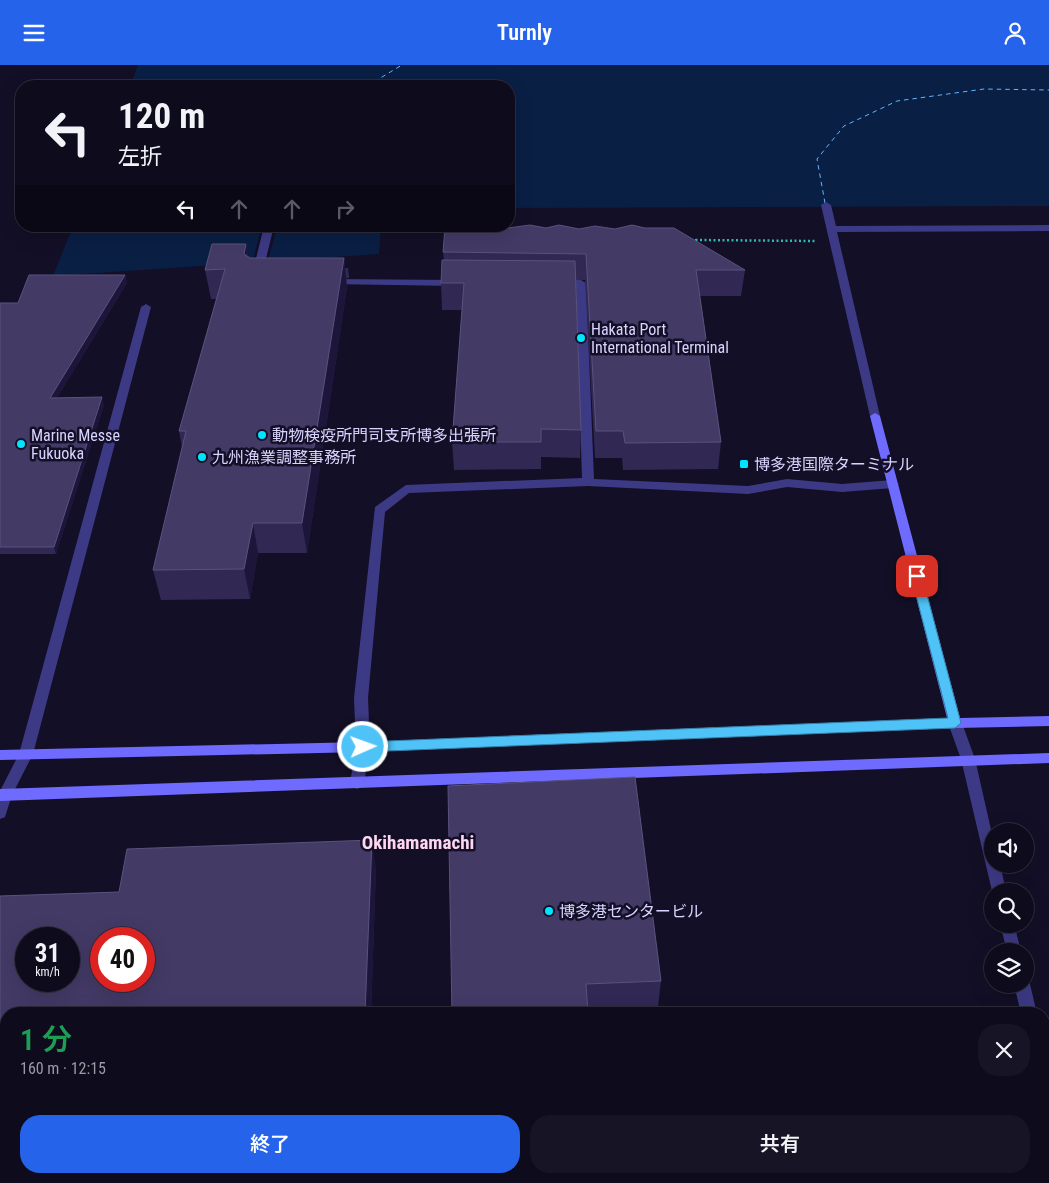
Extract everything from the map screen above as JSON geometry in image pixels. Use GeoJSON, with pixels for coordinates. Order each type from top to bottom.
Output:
{"type":"FeatureCollection","features":[{"type":"Feature","properties":{"kind":"street"},"geometry":{"type":"LineString","coordinates":[[826,205],[875,415],[955,723],[968,759],[984,826]]}},
{"type":"Feature","properties":{"kind":"street"},"geometry":{"type":"LineString","coordinates":[[833,229],[1049,228]]}},
{"type":"Feature","properties":{"kind":"street"},"geometry":{"type":"LineString","coordinates":[[265,282],[255,282],[268,232]]}},
{"type":"Feature","properties":{"kind":"street"},"geometry":{"type":"LineString","coordinates":[[314,282],[472,283]]}},
{"type":"Feature","properties":{"kind":"street"},"geometry":{"type":"LineString","coordinates":[[551,283],[581,283],[588,482]]}},
{"type":"Feature","properties":{"kind":"street"},"geometry":{"type":"LineString","coordinates":[[0,813],[2,795],[26,754],[146,307]]}},
{"type":"Feature","properties":{"kind":"street"},"geometry":{"type":"LineString","coordinates":[[357,783],[363,747],[361,698],[379,509],[406,489],[588,482],[748,490],[787,483],[842,488],[893,484]]}},
{"type":"Feature","properties":{"kind":"street"},"geometry":{"type":"LineString","coordinates":[[0,755],[363,747],[955,723],[1049,721]]}},
{"type":"Feature","properties":{"kind":"street"},"geometry":{"type":"LineString","coordinates":[[2,795],[968,759],[1049,758]]}},
{"type":"Feature","properties":{"kind":"street"},"geometry":{"type":"LineString","coordinates":[[1024,993],[1027,1007]]}},
{"type":"Feature","properties":{"kind":"path"},"geometry":{"type":"LineString","coordinates":[[697,249],[696,240],[822,241]]}},
{"type":"Feature","properties":{"kind":"water"},"geometry":{"type":"Polygon","coordinates":[[[138,65],[1049,65],[1049,206],[515,208],[515,80],[132,80],[138,65]]]}},
{"type":"Feature","properties":{"kind":"water"},"geometry":{"type":"Polygon","coordinates":[[[71,232],[381,232],[379,254],[53,276],[71,232]]]}},
{"type":"Feature","properties":{"kind":"pier"},"geometry":{"type":"Polygon","coordinates":[[[260,232],[276,232],[267,264],[252,265],[260,232]]]}},
{"type":"Feature","properties":{"kind":"building"},"geometry":{"type":"Polygon","coordinates":[[[530,225],[546,228],[559,225],[579,229],[595,226],[615,229],[632,225],[645,228],[674,228],[745,270],[696,270],[721,442],[625,443],[623,431],[596,431],[586,254],[443,252],[445,232],[515,232],[515,227],[530,225]]]}},
{"type":"Feature","properties":{"kind":"building"},"geometry":{"type":"Polygon","coordinates":[[[212,244],[246,244],[244,254],[250,258],[344,258],[302,523],[253,523],[244,569],[153,570],[186,431],[179,431],[225,269],[205,270],[212,244]]]}},
{"type":"Feature","properties":{"kind":"building"},"geometry":{"type":"Polygon","coordinates":[[[442,260],[575,261],[581,430],[541,429],[541,442],[452,442],[464,283],[441,283],[442,260]]]}},
{"type":"Feature","properties":{"kind":"building"},"geometry":{"type":"Polygon","coordinates":[[[29,275],[125,275],[50,398],[102,397],[54,547],[0,547],[0,303],[18,303],[29,275]]]}},
{"type":"Feature","properties":{"kind":"building","name":"博多港センタービル"},"geometry":{"type":"Polygon","coordinates":[[[635,777],[661,981],[586,984],[588,1007],[452,1007],[448,786],[635,777]]]}},
{"type":"Feature","properties":{"kind":"building"},"geometry":{"type":"Polygon","coordinates":[[[372,840],[365,1007],[0,1007],[0,896],[119,892],[127,849],[372,840]]]}},
{"type":"Feature","properties":{"kind":"ferry route"},"geometry":{"type":"LineString","coordinates":[[377,80],[402,65]]}},
{"type":"Feature","properties":{"kind":"ferry route"},"geometry":{"type":"LineString","coordinates":[[825,203],[817,159],[844,126],[897,101],[984,89],[1049,90]]}},
{"type":"Feature","properties":{"kind":"place","name":"Hakata Port International Terminal"},"geometry":{"type":"Point","coordinates":[581,338]}},
{"type":"Feature","properties":{"kind":"place","name":"動物検疫所門司支所博多出張所"},"geometry":{"type":"Point","coordinates":[262,435]}},
{"type":"Feature","properties":{"kind":"place","name":"Marine Messe Fukuoka"},"geometry":{"type":"Point","coordinates":[21,444]}},
{"type":"Feature","properties":{"kind":"place","name":"九州漁業調整事務所"},"geometry":{"type":"Point","coordinates":[202,457]}},
{"type":"Feature","properties":{"kind":"place","name":"博多港国際ターミナル"},"geometry":{"type":"Point","coordinates":[744,464]}},
{"type":"Feature","properties":{"kind":"place","name":"博多港センタービル"},"geometry":{"type":"Point","coordinates":[549,911]}},
{"type":"Feature","properties":{"kind":"district","name":"Okihamamachi"},"geometry":{"type":"Point","coordinates":[418,842]}},
{"type":"Feature","properties":{"kind":"route"},"geometry":{"type":"LineString","coordinates":[[363,747],[955,723],[917,576]]}}]}
